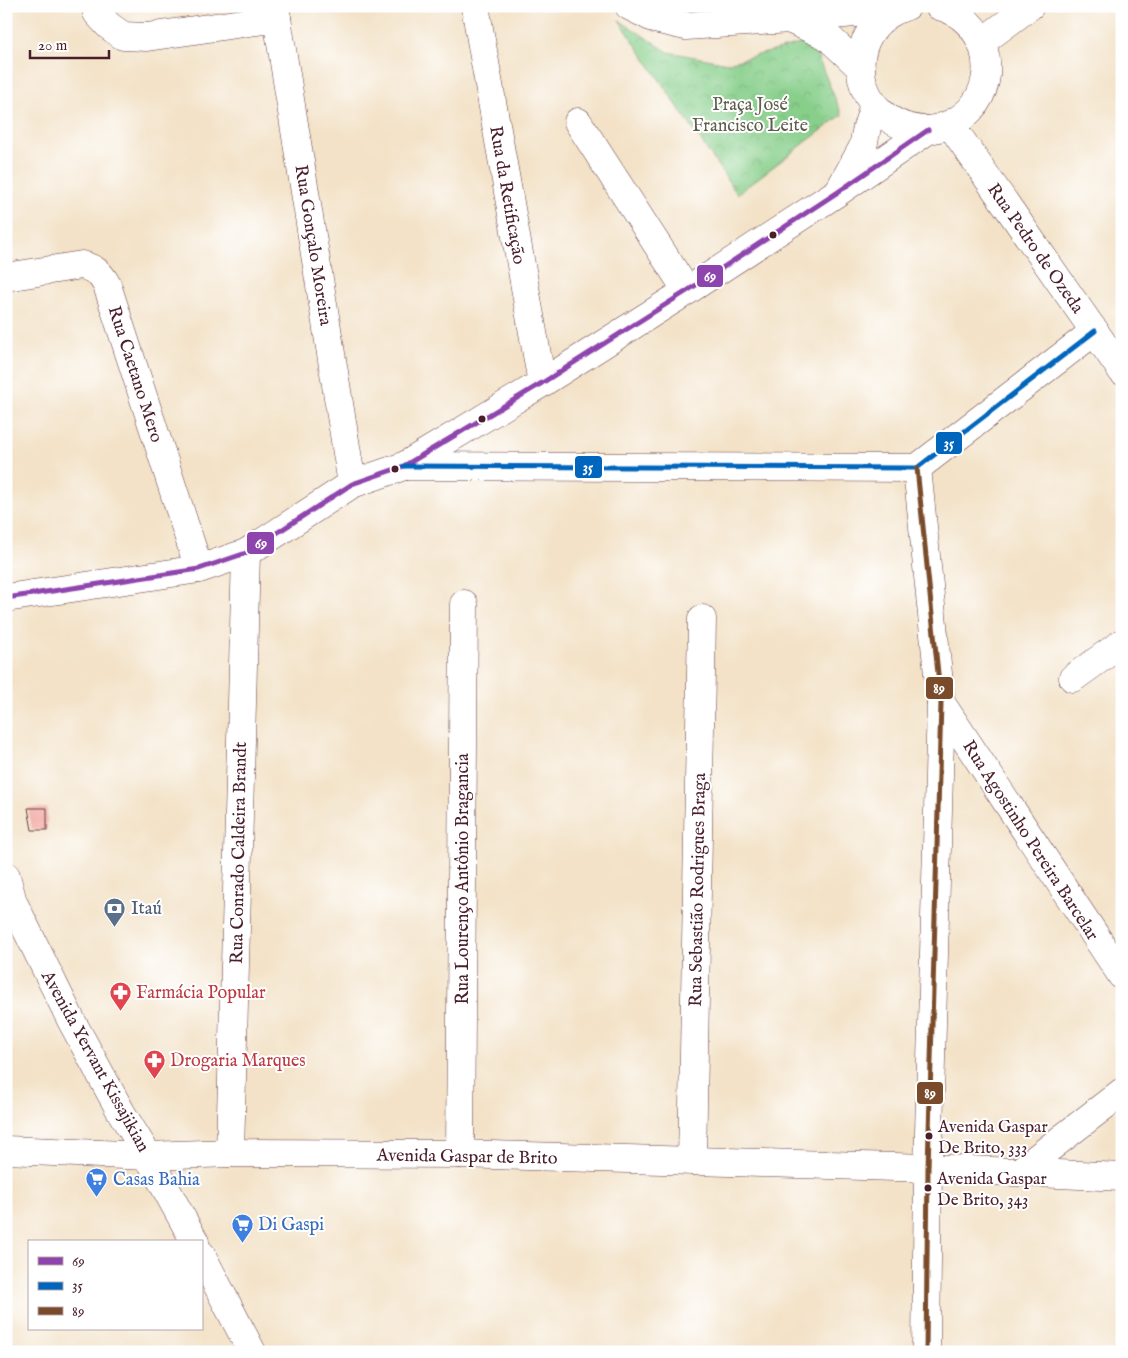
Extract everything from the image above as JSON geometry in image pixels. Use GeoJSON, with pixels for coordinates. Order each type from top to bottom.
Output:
{"type":"FeatureCollection","features":[{"type":"Feature","properties":{"kind":"street","name":"Rua da Retificação"},"geometry":{"type":"LineString","coordinates":[[475,6],[542,383]]}},
{"type":"Feature","properties":{"kind":"street"},"geometry":{"type":"LineString","coordinates":[[629,6],[655,19],[686,26],[790,19],[902,8]]}},
{"type":"Feature","properties":{"kind":"street"},"geometry":{"type":"LineString","coordinates":[[6,598],[199,569],[246,553],[352,484],[404,466],[542,383],[939,127],[964,116],[975,104],[983,90],[986,74],[986,57],[982,42],[973,28],[961,16],[939,6]]}},
{"type":"Feature","properties":{"kind":"street"},"geometry":{"type":"LineString","coordinates":[[982,42],[1030,6]]}},
{"type":"Feature","properties":{"kind":"street"},"geometry":{"type":"LineString","coordinates":[[902,8],[883,18],[872,30],[864,45],[860,62],[862,79],[867,95],[874,105],[890,120],[906,128],[939,127]]}},
{"type":"Feature","properties":{"kind":"street"},"geometry":{"type":"LineString","coordinates":[[97,10],[108,26],[123,36],[147,37],[276,12]]}},
{"type":"Feature","properties":{"kind":"street","name":"Rua Gonçalo Moreira"},"geometry":{"type":"LineString","coordinates":[[276,12],[352,484]]}},
{"type":"Feature","properties":{"kind":"street"},"geometry":{"type":"LineString","coordinates":[[790,19],[827,36],[861,68]]}},
{"type":"Feature","properties":{"kind":"street"},"geometry":{"type":"LineString","coordinates":[[838,192],[863,147],[874,105]]}},
{"type":"Feature","properties":{"kind":"street"},"geometry":{"type":"LineString","coordinates":[[578,122],[687,291]]}},
{"type":"Feature","properties":{"kind":"street","name":"Rua Pedro de Ozeda"},"geometry":{"type":"LineString","coordinates":[[939,127],[1095,331],[1122,371]]}},
{"type":"Feature","properties":{"kind":"street","name":"Rua Caetano Mero"},"geometry":{"type":"LineString","coordinates":[[6,277],[82,265],[93,268],[100,274],[107,285],[199,569]]}},
{"type":"Feature","properties":{"kind":"street"},"geometry":{"type":"LineString","coordinates":[[404,466],[917,468],[1095,331]]}},
{"type":"Feature","properties":{"kind":"street"},"geometry":{"type":"LineString","coordinates":[[917,468],[941,703],[928,1168],[926,1352]]}},
{"type":"Feature","properties":{"kind":"street","name":"Rua Conrado Caldeira Brandt"},"geometry":{"type":"LineString","coordinates":[[230,1153],[246,553]]}},
{"type":"Feature","properties":{"kind":"street","name":"Rua Lourenço Antônio Bragancia"},"geometry":{"type":"LineString","coordinates":[[460,1154],[464,604]]}},
{"type":"Feature","properties":{"kind":"street","name":"Rua Sebastião Rodrigues Braga"},"geometry":{"type":"LineString","coordinates":[[692,1161],[702,619]]}},
{"type":"Feature","properties":{"kind":"street"},"geometry":{"type":"LineString","coordinates":[[1073,678],[1122,643]]}},
{"type":"Feature","properties":{"kind":"street","name":"Rua Agostinho Pereira Barcelar"},"geometry":{"type":"LineString","coordinates":[[941,703],[1122,976]]}},
{"type":"Feature","properties":{"kind":"street","name":"Avenida Yervant Kissajikian"},"geometry":{"type":"LineString","coordinates":[[6,876],[10,902],[121,1112],[148,1156],[194,1240]]}},
{"type":"Feature","properties":{"kind":"street"},"geometry":{"type":"LineString","coordinates":[[1020,1172],[1122,1092]]}},
{"type":"Feature","properties":{"kind":"street","name":"Avenida Gaspar de Brito"},"geometry":{"type":"LineString","coordinates":[[6,1150],[148,1156],[230,1153],[460,1154],[928,1168],[1122,1177]]}},
{"type":"Feature","properties":{"kind":"street"},"geometry":{"type":"LineString","coordinates":[[202,1256],[252,1352]]}},
{"type":"Feature","properties":{"kind":"green space","name":"Praça José Francisco Leite"},"geometry":{"type":"Polygon","coordinates":[[[619,20],[668,52],[728,63],[811,41],[842,115],[737,194],[619,20]]]}},
{"type":"Feature","properties":{"kind":"building"},"geometry":{"type":"Polygon","coordinates":[[[28,808],[47,808],[47,830],[32,830],[28,808]]]}},
{"type":"Feature","properties":{"kind":"transit line","name":"69"},"geometry":{"type":"LineString","coordinates":[[6,598],[199,569],[246,553],[352,484],[404,466],[542,383],[687,291],[838,192],[928,130]]}},
{"type":"Feature","properties":{"kind":"transit line","name":"35"},"geometry":{"type":"LineString","coordinates":[[404,466],[917,468],[1095,331]]}},
{"type":"Feature","properties":{"kind":"transit line","name":"89"},"geometry":{"type":"LineString","coordinates":[[917,468],[941,703],[928,1168],[926,1352]]}},
{"type":"Feature","properties":{"kind":"place","name":"Itaú"},"geometry":{"type":"Point","coordinates":[115,927]}},
{"type":"Feature","properties":{"kind":"place","name":"Farmácia Popular"},"geometry":{"type":"Point","coordinates":[120,1011]}},
{"type":"Feature","properties":{"kind":"place","name":"Drogaria Marques"},"geometry":{"type":"Point","coordinates":[154,1079]}},
{"type":"Feature","properties":{"kind":"place","name":"Avenida Gaspar De Brito, 333"},"geometry":{"type":"Point","coordinates":[929,1136]}},
{"type":"Feature","properties":{"kind":"place","name":"Avenida Gaspar De Brito, 343"},"geometry":{"type":"Point","coordinates":[928,1188]}},
{"type":"Feature","properties":{"kind":"place","name":"Casas Bahia"},"geometry":{"type":"Point","coordinates":[97,1198]}},
{"type":"Feature","properties":{"kind":"place","name":"Di Gaspi"},"geometry":{"type":"Point","coordinates":[242,1243]}}]}
